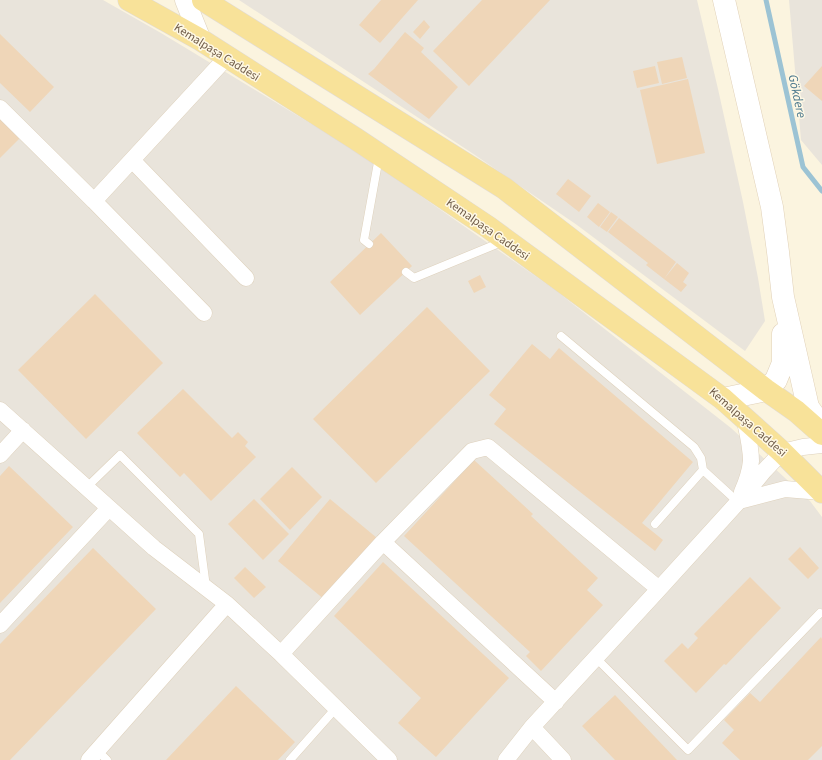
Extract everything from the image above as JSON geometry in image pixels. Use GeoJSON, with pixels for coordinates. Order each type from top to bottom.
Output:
{"type":"FeatureCollection","features":[{"type":"Feature","properties":{"kind":"main road","name":"Kemalpaşa Caddesi"},"geometry":{"type":"LineString","coordinates":[[129,0],[201,40],[379,154],[488,227],[723,399],[782,452],[822,492]]}},
{"type":"Feature","properties":{"kind":"main road"},"geometry":{"type":"LineString","coordinates":[[203,0],[504,188],[766,390],[796,411],[822,434]]}},
{"type":"Feature","properties":{"kind":"main road"},"geometry":{"type":"LineString","coordinates":[[723,399],[766,390],[776,380],[783,363],[783,297],[772,207],[724,0]]}},
{"type":"Feature","properties":{"kind":"main road"},"geometry":{"type":"LineString","coordinates":[[783,297],[808,407],[822,428]]}},
{"type":"Feature","properties":{"kind":"street"},"geometry":{"type":"LineString","coordinates":[[185,0],[201,40]]}},
{"type":"Feature","properties":{"kind":"street"},"geometry":{"type":"LineString","coordinates":[[94,201],[227,57]]}},
{"type":"Feature","properties":{"kind":"street"},"geometry":{"type":"LineString","coordinates":[[0,108],[94,201],[204,314]]}},
{"type":"Feature","properties":{"kind":"street"},"geometry":{"type":"LineString","coordinates":[[132,160],[246,278]]}},
{"type":"Feature","properties":{"kind":"street"},"geometry":{"type":"LineString","coordinates":[[0,410],[154,548],[227,604],[282,654],[389,760]]}},
{"type":"Feature","properties":{"kind":"street"},"geometry":{"type":"LineString","coordinates":[[738,502],[751,462],[749,441],[744,417]]}},
{"type":"Feature","properties":{"kind":"street"},"geometry":{"type":"LineString","coordinates":[[0,455],[23,430]]}},
{"type":"Feature","properties":{"kind":"street"},"geometry":{"type":"LineString","coordinates":[[506,760],[532,727],[782,452],[822,445]]}},
{"type":"Feature","properties":{"kind":"street"},"geometry":{"type":"LineString","coordinates":[[282,654],[383,542],[472,451],[488,448],[659,589]]}},
{"type":"Feature","properties":{"kind":"street"},"geometry":{"type":"LineString","coordinates":[[738,502],[785,489],[822,492]]}},
{"type":"Feature","properties":{"kind":"street"},"geometry":{"type":"LineString","coordinates":[[0,625],[109,508]]}},
{"type":"Feature","properties":{"kind":"street"},"geometry":{"type":"LineString","coordinates":[[383,542],[556,702]]}},
{"type":"Feature","properties":{"kind":"street"},"geometry":{"type":"LineString","coordinates":[[98,757],[227,604]]}},
{"type":"Feature","properties":{"kind":"street"},"geometry":{"type":"LineString","coordinates":[[532,727],[563,760]]}},
{"type":"Feature","properties":{"kind":"lane"},"geometry":{"type":"LineString","coordinates":[[369,244],[364,240],[379,154]]}},
{"type":"Feature","properties":{"kind":"lane"},"geometry":{"type":"LineString","coordinates":[[406,272],[414,278],[506,240]]}},
{"type":"Feature","properties":{"kind":"lane"},"geometry":{"type":"LineString","coordinates":[[562,336],[694,447],[701,458],[703,470],[738,502]]}},
{"type":"Feature","properties":{"kind":"lane"},"geometry":{"type":"LineString","coordinates":[[87,487],[120,455],[199,534],[206,588]]}},
{"type":"Feature","properties":{"kind":"lane"},"geometry":{"type":"LineString","coordinates":[[655,524],[703,470]]}},
{"type":"Feature","properties":{"kind":"lane"},"geometry":{"type":"LineString","coordinates":[[596,658],[688,750],[820,614]]}},
{"type":"Feature","properties":{"kind":"lane"},"geometry":{"type":"LineString","coordinates":[[290,760],[336,708]]}},
{"type":"Feature","properties":{"kind":"shaded area"},"geometry":{"type":"Polygon","coordinates":[[[0,0],[103,0],[161,33],[361,154],[555,290],[731,428],[810,501],[822,517],[822,760],[0,760],[0,0]]]}},
{"type":"Feature","properties":{"kind":"shaded area"},"geometry":{"type":"Polygon","coordinates":[[[239,0],[697,0],[743,202],[765,321],[745,351],[577,225],[475,155],[239,0]]]}},
{"type":"Feature","properties":{"kind":"shaded area"},"geometry":{"type":"Polygon","coordinates":[[[789,0],[822,0],[822,165],[801,140],[789,0]]]}},
{"type":"Feature","properties":{"kind":"building"},"geometry":{"type":"Polygon","coordinates":[[[381,0],[418,0],[380,43],[359,25],[381,0]]]}},
{"type":"Feature","properties":{"kind":"building"},"geometry":{"type":"Polygon","coordinates":[[[482,0],[550,0],[469,86],[433,51],[482,0]]]}},
{"type":"Feature","properties":{"kind":"building"},"geometry":{"type":"Polygon","coordinates":[[[424,20],[430,27],[420,39],[413,32],[424,20]]]}},
{"type":"Feature","properties":{"kind":"building"},"geometry":{"type":"Polygon","coordinates":[[[405,32],[424,48],[421,52],[458,87],[429,119],[368,74],[405,32]]]}},
{"type":"Feature","properties":{"kind":"building"},"geometry":{"type":"Polygon","coordinates":[[[0,34],[54,87],[30,112],[0,83],[0,34]]]}},
{"type":"Feature","properties":{"kind":"building"},"geometry":{"type":"Polygon","coordinates":[[[682,57],[687,78],[662,84],[657,62],[682,57]]]}},
{"type":"Feature","properties":{"kind":"building"},"geometry":{"type":"Polygon","coordinates":[[[655,66],[659,83],[637,88],[633,71],[655,66]]]}},
{"type":"Feature","properties":{"kind":"building"},"geometry":{"type":"Polygon","coordinates":[[[822,66],[822,101],[804,86],[822,66]]]}},
{"type":"Feature","properties":{"kind":"building"},"geometry":{"type":"Polygon","coordinates":[[[688,79],[705,153],[657,164],[640,90],[688,79]]]}},
{"type":"Feature","properties":{"kind":"building"},"geometry":{"type":"Polygon","coordinates":[[[0,116],[21,137],[0,158],[0,116]]]}},
{"type":"Feature","properties":{"kind":"building"},"geometry":{"type":"Polygon","coordinates":[[[568,179],[591,196],[579,212],[556,194],[568,179]]]}},
{"type":"Feature","properties":{"kind":"building"},"geometry":{"type":"Polygon","coordinates":[[[598,203],[610,212],[599,227],[587,217],[598,203]]]}},
{"type":"Feature","properties":{"kind":"building"},"geometry":{"type":"Polygon","coordinates":[[[611,212],[618,217],[607,232],[600,227],[611,212]]]}},
{"type":"Feature","properties":{"kind":"building"},"geometry":{"type":"Polygon","coordinates":[[[619,218],[676,262],[664,279],[646,265],[648,263],[608,232],[619,218]]]}},
{"type":"Feature","properties":{"kind":"building"},"geometry":{"type":"Polygon","coordinates":[[[381,233],[412,266],[360,315],[330,282],[381,233]]]}},
{"type":"Feature","properties":{"kind":"building"},"geometry":{"type":"Polygon","coordinates":[[[677,263],[689,273],[683,282],[687,285],[681,292],[664,279],[677,263]]]}},
{"type":"Feature","properties":{"kind":"building"},"geometry":{"type":"Polygon","coordinates":[[[480,275],[486,287],[474,293],[468,281],[480,275]]]}},
{"type":"Feature","properties":{"kind":"building"},"geometry":{"type":"Polygon","coordinates":[[[95,294],[163,363],[86,439],[18,370],[95,294]]]}},
{"type":"Feature","properties":{"kind":"building"},"geometry":{"type":"Polygon","coordinates":[[[427,307],[490,371],[376,483],[313,419],[427,307]]]}},
{"type":"Feature","properties":{"kind":"building"},"geometry":{"type":"Polygon","coordinates":[[[532,344],[550,359],[559,348],[693,462],[642,523],[663,540],[655,551],[494,424],[506,409],[489,395],[532,344]]]}},
{"type":"Feature","properties":{"kind":"building"},"geometry":{"type":"Polygon","coordinates":[[[183,389],[232,438],[238,432],[248,442],[245,446],[256,457],[211,501],[184,473],[180,477],[137,433],[183,389]]]}},
{"type":"Feature","properties":{"kind":"building"},"geometry":{"type":"Polygon","coordinates":[[[474,460],[533,514],[531,516],[598,578],[587,590],[603,605],[541,671],[526,656],[530,652],[404,536],[474,460]]]}},
{"type":"Feature","properties":{"kind":"building"},"geometry":{"type":"Polygon","coordinates":[[[9,466],[73,527],[0,603],[0,476],[9,466]]]}},
{"type":"Feature","properties":{"kind":"building"},"geometry":{"type":"Polygon","coordinates":[[[292,467],[322,497],[290,530],[260,499],[292,467]]]}},
{"type":"Feature","properties":{"kind":"building"},"geometry":{"type":"Polygon","coordinates":[[[254,499],[289,534],[263,560],[228,524],[254,499]]]}},
{"type":"Feature","properties":{"kind":"building"},"geometry":{"type":"Polygon","coordinates":[[[330,499],[377,538],[325,600],[278,561],[330,499]]]}},
{"type":"Feature","properties":{"kind":"building"},"geometry":{"type":"Polygon","coordinates":[[[800,547],[819,568],[808,579],[788,559],[800,547]]]}},
{"type":"Feature","properties":{"kind":"building"},"geometry":{"type":"Polygon","coordinates":[[[93,548],[156,609],[10,760],[0,760],[0,644],[93,548]]]}},
{"type":"Feature","properties":{"kind":"building"},"geometry":{"type":"Polygon","coordinates":[[[383,562],[509,678],[436,757],[398,723],[421,698],[334,616],[383,562]]]}},
{"type":"Feature","properties":{"kind":"building"},"geometry":{"type":"Polygon","coordinates":[[[245,567],[266,587],[254,598],[234,578],[245,567]]]}},
{"type":"Feature","properties":{"kind":"building"},"geometry":{"type":"Polygon","coordinates":[[[750,577],[781,608],[726,665],[724,664],[696,693],[664,661],[682,643],[688,649],[698,638],[694,634],[750,577]]]}},
{"type":"Feature","properties":{"kind":"building"},"geometry":{"type":"Polygon","coordinates":[[[821,637],[822,746],[808,760],[740,760],[722,743],[734,730],[724,720],[750,693],[760,702],[821,637]]]}},
{"type":"Feature","properties":{"kind":"building"},"geometry":{"type":"Polygon","coordinates":[[[236,686],[295,742],[278,760],[166,760],[236,686]]]}},
{"type":"Feature","properties":{"kind":"building"},"geometry":{"type":"Polygon","coordinates":[[[615,695],[677,760],[615,760],[582,726],[615,695]]]}},
{"type":"Feature","properties":{"kind":"waterway","name":"Gökdere"},"geometry":{"type":"LineString","coordinates":[[766,0],[803,167],[822,191]]}}]}
